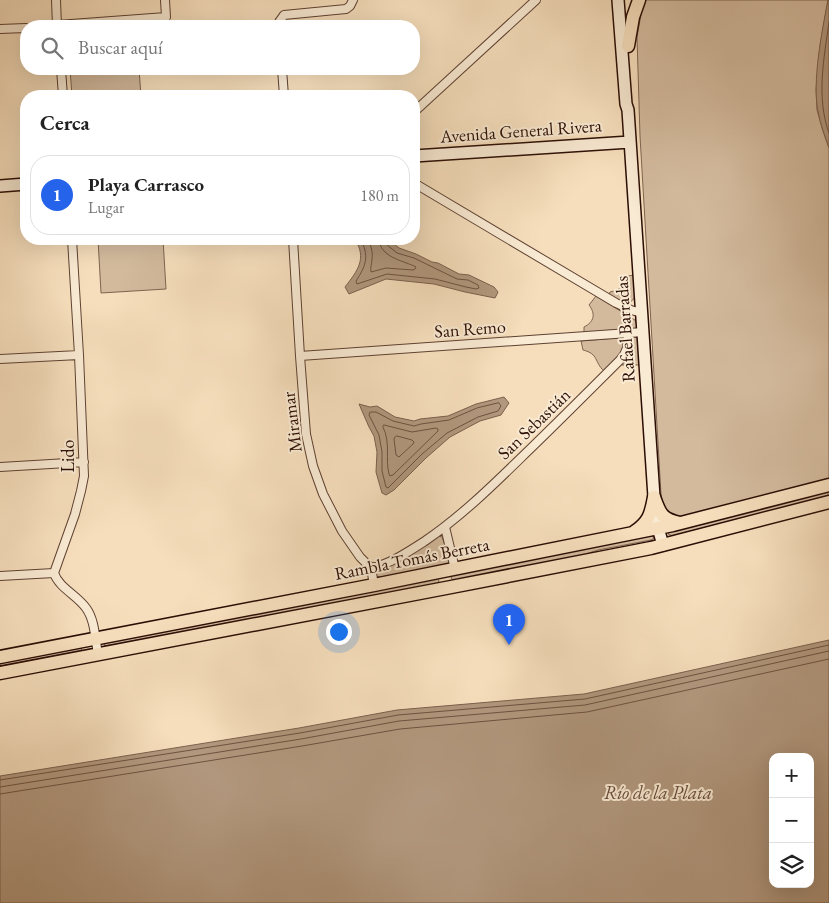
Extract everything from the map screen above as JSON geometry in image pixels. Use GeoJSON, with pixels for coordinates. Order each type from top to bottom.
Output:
{"type":"FeatureCollection","features":[{"type":"Feature","properties":{"kind":"main road","name":"Rafael Barradas"},"geometry":{"type":"LineString","coordinates":[[618,0],[628,110],[654,497],[658,528],[663,544]]}},
{"type":"Feature","properties":{"kind":"main road","name":"Rafael Barradas"},"geometry":{"type":"LineString","coordinates":[[624,0],[631,104],[628,110]]}},
{"type":"Feature","properties":{"kind":"main road"},"geometry":{"type":"LineString","coordinates":[[628,46],[633,17],[639,0]]}},
{"type":"Feature","properties":{"kind":"main road","name":"Avenida General Rivera"},"geometry":{"type":"LineString","coordinates":[[420,156],[630,142]]}},
{"type":"Feature","properties":{"kind":"main road"},"geometry":{"type":"LineString","coordinates":[[0,186],[20,184]]}},
{"type":"Feature","properties":{"kind":"main road","name":"Rambla Tomás Berreta"},"geometry":{"type":"LineString","coordinates":[[0,656],[631,534],[682,523],[829,485]]}},
{"type":"Feature","properties":{"kind":"main road"},"geometry":{"type":"LineString","coordinates":[[654,497],[663,517],[670,521],[682,523]]}},
{"type":"Feature","properties":{"kind":"main road"},"geometry":{"type":"LineString","coordinates":[[631,534],[642,527],[647,521],[654,497]]}},
{"type":"Feature","properties":{"kind":"main road","name":"Rambla Tomás Berreta"},"geometry":{"type":"LineString","coordinates":[[0,673],[581,562],[663,544],[829,502]]}},
{"type":"Feature","properties":{"kind":"main road"},"geometry":{"type":"LineString","coordinates":[[581,562],[602,552],[653,541],[657,535],[658,528]]}},
{"type":"Feature","properties":{"kind":"main road"},"geometry":{"type":"LineString","coordinates":[[446,588],[449,570]]}},
{"type":"Feature","properties":{"kind":"street"},"geometry":{"type":"LineString","coordinates":[[56,0],[57,20]]}},
{"type":"Feature","properties":{"kind":"street"},"geometry":{"type":"LineString","coordinates":[[130,20],[166,17],[165,0]]}},
{"type":"Feature","properties":{"kind":"street"},"geometry":{"type":"LineString","coordinates":[[280,20],[284,15],[346,9],[353,0]]}},
{"type":"Feature","properties":{"kind":"street"},"geometry":{"type":"LineString","coordinates":[[420,106],[536,0]]}},
{"type":"Feature","properties":{"kind":"street"},"geometry":{"type":"LineString","coordinates":[[0,30],[20,28]]}},
{"type":"Feature","properties":{"kind":"street"},"geometry":{"type":"LineString","coordinates":[[61,75],[63,90]]}},
{"type":"Feature","properties":{"kind":"street"},"geometry":{"type":"LineString","coordinates":[[282,75],[284,90]]}},
{"type":"Feature","properties":{"kind":"street"},"geometry":{"type":"LineString","coordinates":[[420,187],[616,303],[642,313]]}},
{"type":"Feature","properties":{"kind":"street","name":"Lido"},"geometry":{"type":"LineString","coordinates":[[54,572],[77,506],[84,462],[72,245]]}},
{"type":"Feature","properties":{"kind":"street","name":"Miramar"},"geometry":{"type":"LineString","coordinates":[[293,245],[306,434],[312,466],[329,508],[342,531],[371,568]]}},
{"type":"Feature","properties":{"kind":"street","name":"San Remo"},"geometry":{"type":"LineString","coordinates":[[300,356],[643,332]]}},
{"type":"Feature","properties":{"kind":"street","name":"San Sebastián"},"geometry":{"type":"LineString","coordinates":[[371,568],[395,559],[415,548],[445,527],[488,489],[626,354],[628,333]]}},
{"type":"Feature","properties":{"kind":"street"},"geometry":{"type":"LineString","coordinates":[[0,360],[79,355]]}},
{"type":"Feature","properties":{"kind":"street"},"geometry":{"type":"LineString","coordinates":[[0,467],[84,462]]}},
{"type":"Feature","properties":{"kind":"street"},"geometry":{"type":"LineString","coordinates":[[445,527],[449,570]]}},
{"type":"Feature","properties":{"kind":"street"},"geometry":{"type":"LineString","coordinates":[[371,568],[374,585]]}},
{"type":"Feature","properties":{"kind":"street"},"geometry":{"type":"LineString","coordinates":[[0,576],[54,572],[62,585],[86,606],[98,654]]}},
{"type":"Feature","properties":{"kind":"shaded area"},"geometry":{"type":"Polygon","coordinates":[[[645,0],[828,0],[820,46],[816,89],[817,110],[829,148],[829,479],[697,516],[672,515],[665,508],[661,494],[640,136],[637,37],[645,0]]]}},
{"type":"Feature","properties":{"kind":"shaded area"},"geometry":{"type":"Polygon","coordinates":[[[70,75],[139,75],[141,90],[72,90],[70,75]]]}},
{"type":"Feature","properties":{"kind":"shaded area"},"geometry":{"type":"Polygon","coordinates":[[[98,245],[163,245],[166,289],[101,293],[98,245]]]}},
{"type":"Feature","properties":{"kind":"shaded area"},"geometry":{"type":"Polygon","coordinates":[[[634,275],[636,292],[631,302],[627,304],[608,296],[610,292],[622,287],[628,276],[634,275]]]}},
{"type":"Feature","properties":{"kind":"shaded area"},"geometry":{"type":"Polygon","coordinates":[[[596,296],[635,320],[637,328],[584,333],[584,327],[593,318],[593,312],[589,305],[596,296]]]}},
{"type":"Feature","properties":{"kind":"shaded area"},"geometry":{"type":"Polygon","coordinates":[[[633,337],[638,338],[640,365],[621,365],[630,354],[630,341],[633,337]]]}},
{"type":"Feature","properties":{"kind":"shaded area"},"geometry":{"type":"Polygon","coordinates":[[[617,338],[622,342],[622,351],[616,360],[604,371],[592,354],[583,350],[581,341],[617,338]]]}},
{"type":"Feature","properties":{"kind":"shaded area"},"geometry":{"type":"Polygon","coordinates":[[[828,492],[828,496],[673,536],[668,534],[669,532],[828,492]]]}},
{"type":"Feature","properties":{"kind":"shaded area"},"geometry":{"type":"Polygon","coordinates":[[[439,536],[442,537],[450,559],[449,564],[381,577],[376,576],[377,571],[404,558],[439,536]]]}},
{"type":"Feature","properties":{"kind":"shaded area"},"geometry":{"type":"Polygon","coordinates":[[[651,536],[654,537],[651,540],[598,550],[571,559],[453,581],[451,577],[454,574],[651,536]]]}},
{"type":"Feature","properties":{"kind":"shaded area"},"geometry":{"type":"Polygon","coordinates":[[[437,578],[439,581],[437,585],[106,648],[104,644],[105,642],[437,578]]]}},
{"type":"Feature","properties":{"kind":"shaded area"},"geometry":{"type":"Polygon","coordinates":[[[81,647],[82,653],[0,669],[0,661],[81,647]]]}},
{"type":"Feature","properties":{"kind":"water"},"geometry":{"type":"Polygon","coordinates":[[[828,0],[829,148],[816,99],[818,56],[828,0]]]}},
{"type":"Feature","properties":{"kind":"water"},"geometry":{"type":"Polygon","coordinates":[[[395,245],[459,274],[469,275],[494,287],[498,292],[495,298],[434,284],[386,279],[349,294],[345,287],[357,270],[361,258],[359,246],[395,245]]]}},
{"type":"Feature","properties":{"kind":"water"},"geometry":{"type":"Polygon","coordinates":[[[504,397],[509,403],[501,415],[480,421],[450,437],[394,490],[386,495],[382,493],[376,472],[377,452],[374,436],[359,404],[370,407],[377,406],[395,417],[414,421],[448,416],[476,404],[504,397]]]}},
{"type":"Feature","properties":{"kind":"water","name":"Río de la Plata"},"geometry":{"type":"Polygon","coordinates":[[[829,640],[829,903],[0,903],[0,776],[299,728],[397,710],[584,694],[829,640]]]}},
{"type":"Feature","properties":{"kind":"place","name":"Playa Carrasco"},"geometry":{"type":"Point","coordinates":[509,645]}}]}
